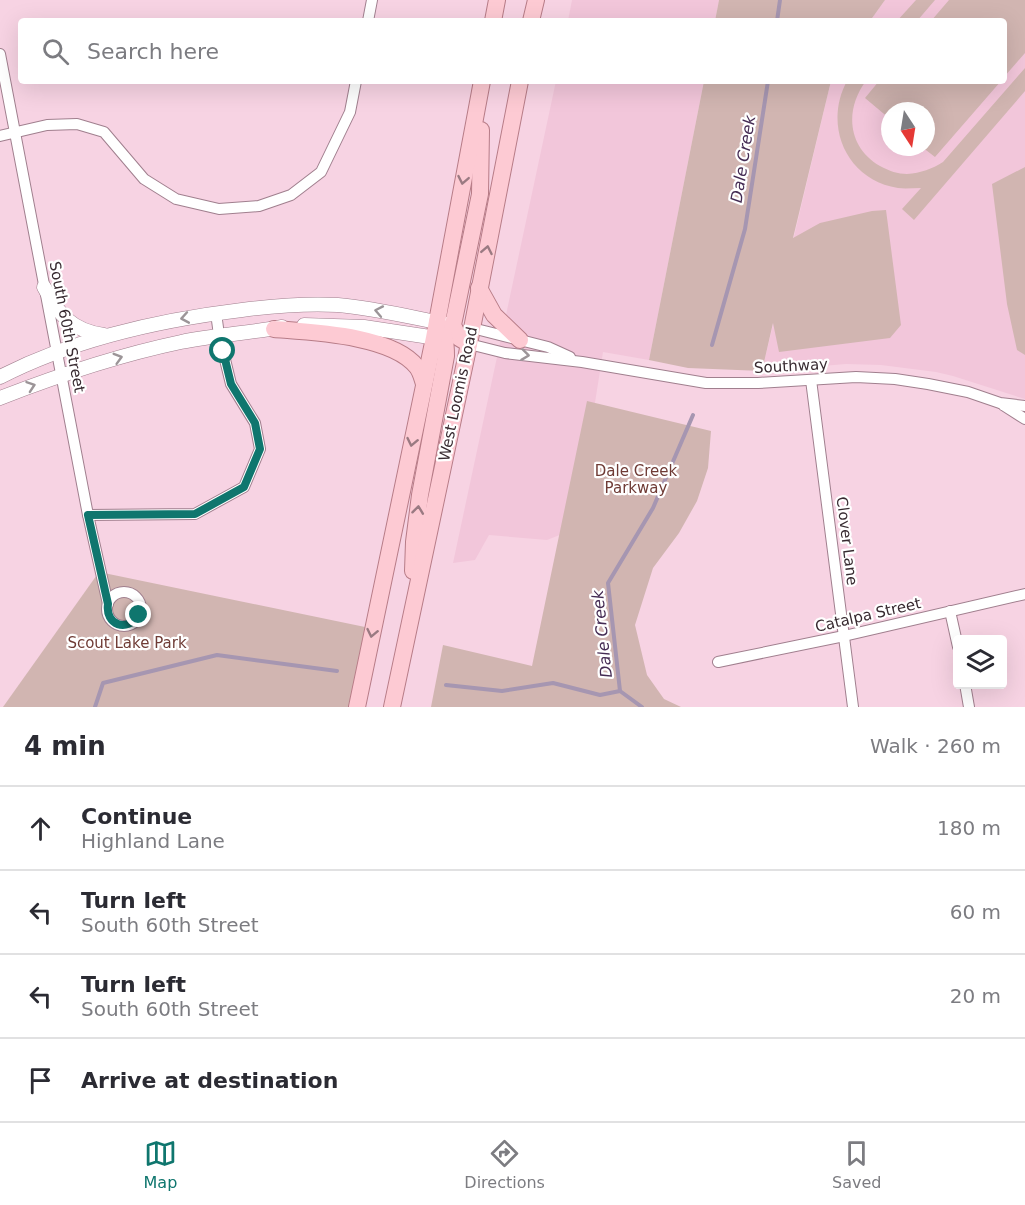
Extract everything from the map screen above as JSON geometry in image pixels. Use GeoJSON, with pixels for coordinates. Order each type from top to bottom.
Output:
{"type":"FeatureCollection","features":[{"type":"Feature","properties":{"kind":"main road"},"geometry":{"type":"LineString","coordinates":[[494,18],[497,0]]}},
{"type":"Feature","properties":{"kind":"main road"},"geometry":{"type":"LineString","coordinates":[[532,18],[536,0]]}},
{"type":"Feature","properties":{"kind":"main road"},"geometry":{"type":"LineString","coordinates":[[357,707],[424,385],[442,331],[482,84]]}},
{"type":"Feature","properties":{"kind":"main road","name":"West Loomis Road"},"geometry":{"type":"LineString","coordinates":[[392,707],[470,336],[519,84]]}},
{"type":"Feature","properties":{"kind":"main road"},"geometry":{"type":"LineString","coordinates":[[479,288],[494,315],[520,340]]}},
{"type":"Feature","properties":{"kind":"main road"},"geometry":{"type":"LineString","coordinates":[[274,329],[337,335],[382,345],[416,365],[424,385]]}},
{"type":"Feature","properties":{"kind":"main road"},"geometry":{"type":"LineString","coordinates":[[442,331],[459,338],[470,336]]}},
{"type":"Feature","properties":{"kind":"main road"},"geometry":{"type":"LineString","coordinates":[[412,611],[414,542],[420,495],[446,356],[442,331]]}},
{"type":"Feature","properties":{"kind":"street"},"geometry":{"type":"LineString","coordinates":[[369,18],[372,0]]}},
{"type":"Feature","properties":{"kind":"street","name":"South 60th Street"},"geometry":{"type":"LineString","coordinates":[[0,54],[88,515],[108,604]]}},
{"type":"Feature","properties":{"kind":"street"},"geometry":{"type":"LineString","coordinates":[[0,136],[47,125],[77,124],[104,132],[144,179],[176,199],[219,209],[259,206],[291,195],[321,172],[350,112],[355,84]]}},
{"type":"Feature","properties":{"kind":"street"},"geometry":{"type":"LineString","coordinates":[[44,287],[52,303],[63,317],[81,330],[91,334],[109,336]]}},
{"type":"Feature","properties":{"kind":"street"},"geometry":{"type":"LineString","coordinates":[[0,377],[57,351],[167,322],[216,313],[300,305],[337,305],[365,308],[442,331]]}},
{"type":"Feature","properties":{"kind":"street"},"geometry":{"type":"LineString","coordinates":[[88,515],[195,514],[244,487],[260,449],[255,423],[231,384],[216,313]]}},
{"type":"Feature","properties":{"kind":"street"},"geometry":{"type":"LineString","coordinates":[[0,398],[142,351],[219,335],[298,325],[442,331]]}},
{"type":"Feature","properties":{"kind":"street","name":"Southway"},"geometry":{"type":"LineString","coordinates":[[470,336],[520,340],[548,347],[582,362]]}},
{"type":"Feature","properties":{"kind":"street","name":"Southway"},"geometry":{"type":"LineString","coordinates":[[470,336],[505,353],[582,362],[706,383],[758,383],[856,377],[895,379],[968,392],[1000,403],[1025,406]]}},
{"type":"Feature","properties":{"kind":"street","name":"Clover Lane"},"geometry":{"type":"LineString","coordinates":[[811,380],[853,707]]}},
{"type":"Feature","properties":{"kind":"street","name":"Southway"},"geometry":{"type":"LineString","coordinates":[[1000,403],[1025,419]]}},
{"type":"Feature","properties":{"kind":"street","name":"Catalpa Street"},"geometry":{"type":"LineString","coordinates":[[718,662],[844,636],[1025,594]]}},
{"type":"Feature","properties":{"kind":"street"},"geometry":{"type":"LineString","coordinates":[[950,611],[955,635]]}},
{"type":"Feature","properties":{"kind":"street"},"geometry":{"type":"LineString","coordinates":[[966,689],[969,707]]}},
{"type":"Feature","properties":{"kind":"shaded area"},"geometry":{"type":"Polygon","coordinates":[[[572,0],[719,0],[716,18],[569,18],[572,0]]]}},
{"type":"Feature","properties":{"kind":"shaded area"},"geometry":{"type":"Polygon","coordinates":[[[885,0],[1025,0],[1025,399],[936,372],[881,365],[846,364],[762,371],[830,84],[1007,84],[1007,18],[872,18],[885,0]]]}},
{"type":"Feature","properties":{"kind":"shaded area"},"geometry":{"type":"Polygon","coordinates":[[[555,84],[703,84],[649,360],[603,352],[575,529],[547,540],[489,535],[475,560],[453,563],[555,84]]]}},
{"type":"Feature","properties":{"kind":"green space"},"geometry":{"type":"Polygon","coordinates":[[[719,0],[885,0],[872,18],[716,18],[719,0]]]}},
{"type":"Feature","properties":{"kind":"green space"},"geometry":{"type":"Polygon","coordinates":[[[916,0],[935,0],[920,18],[900,18],[916,0]]]}},
{"type":"Feature","properties":{"kind":"green space"},"geometry":{"type":"Polygon","coordinates":[[[949,0],[1025,0],[1025,53],[1007,74],[1007,18],[934,18],[949,0]]]}},
{"type":"Feature","properties":{"kind":"green space"},"geometry":{"type":"Polygon","coordinates":[[[1025,68],[1025,91],[914,220],[902,209],[921,188],[898,188],[880,183],[865,174],[844,148],[839,132],[838,115],[840,98],[846,84],[864,84],[854,104],[852,116],[856,139],[869,158],[894,172],[907,174],[935,167],[943,162],[1025,68]]]}},
{"type":"Feature","properties":{"kind":"green space"},"geometry":{"type":"Polygon","coordinates":[[[703,84],[830,84],[793,238],[820,223],[886,210],[901,325],[890,338],[779,352],[773,323],[762,371],[688,368],[649,360],[703,84]]]}},
{"type":"Feature","properties":{"kind":"green space"},"geometry":{"type":"Polygon","coordinates":[[[877,84],[998,84],[935,157],[935,102],[881,102],[881,111],[865,98],[877,84]]]}},
{"type":"Feature","properties":{"kind":"green space"},"geometry":{"type":"Polygon","coordinates":[[[1025,167],[1025,355],[1017,350],[1007,304],[992,184],[1025,167]]]}},
{"type":"Feature","properties":{"kind":"green space","name":"Dale Creek Parkway"},"geometry":{"type":"Polygon","coordinates":[[[587,401],[711,431],[708,468],[697,501],[679,533],[653,568],[635,625],[647,675],[664,699],[681,707],[431,707],[443,645],[532,666],[587,401]]]}},
{"type":"Feature","properties":{"kind":"green space","name":"Scout Lake Park"},"geometry":{"type":"Polygon","coordinates":[[[99,572],[365,627],[349,707],[3,707],[99,572]]]}},
{"type":"Feature","properties":{"kind":"waterway","name":"Dale Creek"},"geometry":{"type":"LineString","coordinates":[[777,18],[780,0]]}},
{"type":"Feature","properties":{"kind":"waterway","name":"Dale Creek"},"geometry":{"type":"LineString","coordinates":[[712,345],[745,229],[768,84]]}},
{"type":"Feature","properties":{"kind":"waterway","name":"Dale Creek"},"geometry":{"type":"LineString","coordinates":[[642,707],[620,691],[608,583],[653,508],[693,415]]}},
{"type":"Feature","properties":{"kind":"waterway","name":"Dale Creek"},"geometry":{"type":"LineString","coordinates":[[95,707],[103,683],[217,655],[337,671]]}},
{"type":"Feature","properties":{"kind":"waterway","name":"Dale Creek"},"geometry":{"type":"LineString","coordinates":[[446,685],[502,691],[553,683],[600,695],[620,691]]}},
{"type":"Feature","properties":{"kind":"route"},"geometry":{"type":"LineString","coordinates":[[139,615],[132,623],[121,625],[116,624],[108,615],[108,604],[88,515],[195,514],[244,487],[260,449],[255,423],[231,384],[223,351]]}}]}
